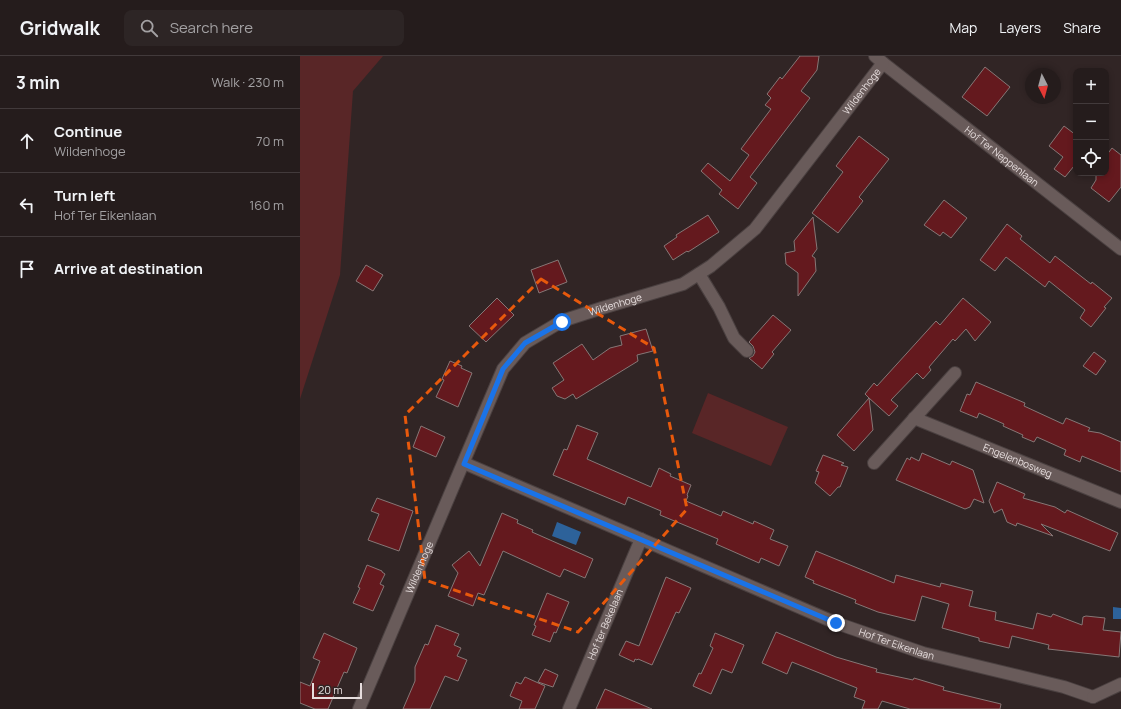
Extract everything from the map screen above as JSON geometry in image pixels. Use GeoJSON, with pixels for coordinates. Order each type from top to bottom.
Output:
{"type":"FeatureCollection","features":[{"type":"Feature","properties":{"kind":"street","name":"Hof Ter Neppenlaan"},"geometry":{"type":"LineString","coordinates":[[879,59],[1121,249]]}},
{"type":"Feature","properties":{"kind":"street","name":"Wildenhoge"},"geometry":{"type":"LineString","coordinates":[[359,709],[503,369],[525,343],[562,322],[602,308],[683,284],[711,266],[755,229],[879,59]]}},
{"type":"Feature","properties":{"kind":"street"},"geometry":{"type":"LineString","coordinates":[[700,274],[719,307],[734,338],[747,351]]}},
{"type":"Feature","properties":{"kind":"street"},"geometry":{"type":"LineString","coordinates":[[874,463],[955,373]]}},
{"type":"Feature","properties":{"kind":"street","name":"Engelenbosweg"},"geometry":{"type":"LineString","coordinates":[[914,418],[1121,502]]}},
{"type":"Feature","properties":{"kind":"street","name":"Hof Ter Eikenlaan"},"geometry":{"type":"LineString","coordinates":[[464,464],[836,623],[923,653],[1064,687],[1094,703]]}},
{"type":"Feature","properties":{"kind":"street","name":"Hof ter Bekelaan"},"geometry":{"type":"LineString","coordinates":[[569,709],[641,539]]}},
{"type":"Feature","properties":{"kind":"street"},"geometry":{"type":"LineString","coordinates":[[1094,703],[1121,684]]}},
{"type":"Feature","properties":{"kind":"highlighted area"},"geometry":{"type":"Polygon","coordinates":[[[541,279],[654,348],[687,509],[578,632],[425,580],[405,415],[541,279]]]}},
{"type":"Feature","properties":{"kind":"shaded area"},"geometry":{"type":"Polygon","coordinates":[[[300,56],[383,56],[353,91],[340,275],[300,399],[300,56]]]}},
{"type":"Feature","properties":{"kind":"shaded area"},"geometry":{"type":"Polygon","coordinates":[[[708,393],[788,427],[771,466],[692,433],[708,393]]]}},
{"type":"Feature","properties":{"kind":"water"},"geometry":{"type":"Polygon","coordinates":[[[557,522],[581,532],[576,545],[552,536],[557,522]]]}},
{"type":"Feature","properties":{"kind":"water"},"geometry":{"type":"Polygon","coordinates":[[[1113,607],[1121,608],[1121,619],[1113,619],[1113,607]]]}},
{"type":"Feature","properties":{"kind":"building"},"geometry":{"type":"Polygon","coordinates":[[[800,56],[819,56],[817,70],[801,91],[810,98],[750,177],[757,183],[738,209],[719,194],[722,190],[701,171],[708,163],[730,181],[749,155],[741,149],[771,109],[765,105],[771,98],[767,94],[780,77],[782,79],[800,56]]]}},
{"type":"Feature","properties":{"kind":"building"},"geometry":{"type":"Polygon","coordinates":[[[985,67],[1010,87],[987,116],[962,97],[985,67]]]}},
{"type":"Feature","properties":{"kind":"building"},"geometry":{"type":"Polygon","coordinates":[[[1064,126],[1073,133],[1073,167],[1065,177],[1054,169],[1063,157],[1049,146],[1064,126]]]}},
{"type":"Feature","properties":{"kind":"building"},"geometry":{"type":"Polygon","coordinates":[[[859,136],[889,159],[859,197],[863,201],[838,233],[812,213],[843,172],[836,166],[859,136]]]}},
{"type":"Feature","properties":{"kind":"building"},"geometry":{"type":"Polygon","coordinates":[[[1112,148],[1121,155],[1121,187],[1109,202],[1091,188],[1096,180],[1096,176],[1109,176],[1109,152],[1112,148]]]}},
{"type":"Feature","properties":{"kind":"building"},"geometry":{"type":"Polygon","coordinates":[[[944,200],[967,218],[951,238],[943,232],[940,236],[924,225],[944,200]]]}},
{"type":"Feature","properties":{"kind":"building"},"geometry":{"type":"Polygon","coordinates":[[[708,215],[719,232],[673,260],[664,246],[677,237],[676,235],[708,215]]]}},
{"type":"Feature","properties":{"kind":"building"},"geometry":{"type":"Polygon","coordinates":[[[813,217],[817,249],[812,256],[815,258],[816,271],[798,296],[798,273],[786,264],[785,253],[795,251],[794,241],[813,217]]]}},
{"type":"Feature","properties":{"kind":"building"},"geometry":{"type":"Polygon","coordinates":[[[1007,224],[1022,236],[1020,239],[1050,263],[1055,256],[1112,298],[1104,307],[1106,308],[1091,327],[1080,318],[1085,310],[1049,281],[1045,287],[1006,257],[995,271],[980,260],[1007,224]]]}},
{"type":"Feature","properties":{"kind":"building"},"geometry":{"type":"Polygon","coordinates":[[[558,260],[567,282],[539,293],[531,270],[558,260]]]}},
{"type":"Feature","properties":{"kind":"building"},"geometry":{"type":"Polygon","coordinates":[[[366,265],[383,275],[373,291],[356,281],[366,265]]]}},
{"type":"Feature","properties":{"kind":"building"},"geometry":{"type":"Polygon","coordinates":[[[497,298],[514,315],[486,342],[469,326],[497,298]]]}},
{"type":"Feature","properties":{"kind":"building"},"geometry":{"type":"Polygon","coordinates":[[[963,298],[991,322],[975,341],[966,329],[955,341],[953,339],[929,367],[931,370],[923,379],[917,373],[891,400],[898,406],[889,416],[865,394],[874,383],[877,386],[936,321],[940,325],[963,298]]]}},
{"type":"Feature","properties":{"kind":"building"},"geometry":{"type":"Polygon","coordinates":[[[773,315],[791,330],[772,352],[774,354],[762,369],[749,358],[753,356],[755,352],[753,346],[749,342],[773,315]]]}},
{"type":"Feature","properties":{"kind":"building"},"geometry":{"type":"Polygon","coordinates":[[[646,329],[653,351],[637,355],[638,361],[576,399],[573,394],[565,399],[557,396],[552,388],[564,380],[553,363],[582,344],[593,360],[610,348],[622,345],[620,336],[646,329]]]}},
{"type":"Feature","properties":{"kind":"building"},"geometry":{"type":"Polygon","coordinates":[[[1094,352],[1106,361],[1096,375],[1083,366],[1094,352]]]}},
{"type":"Feature","properties":{"kind":"building"},"geometry":{"type":"Polygon","coordinates":[[[450,361],[462,366],[461,368],[472,373],[458,407],[436,397],[444,380],[442,379],[450,361]]]}},
{"type":"Feature","properties":{"kind":"building"},"geometry":{"type":"Polygon","coordinates":[[[976,382],[1025,403],[1024,406],[1063,424],[1066,418],[1090,428],[1088,431],[1100,433],[1121,442],[1121,472],[1082,456],[1080,462],[1064,455],[1066,450],[1037,437],[1034,442],[1003,426],[1004,424],[979,413],[977,418],[960,411],[967,394],[970,395],[976,382]]]}},
{"type":"Feature","properties":{"kind":"building"},"geometry":{"type":"Polygon","coordinates":[[[869,398],[873,430],[854,451],[837,435],[869,398]]]}},
{"type":"Feature","properties":{"kind":"building"},"geometry":{"type":"Polygon","coordinates":[[[577,425],[598,433],[587,459],[651,487],[659,468],[671,474],[670,476],[691,485],[686,501],[721,516],[723,511],[753,524],[754,521],[774,530],[770,539],[788,546],[779,566],[761,558],[759,563],[716,544],[718,539],[660,515],[661,511],[628,497],[625,505],[553,475],[564,449],[567,450],[577,425]]]}},
{"type":"Feature","properties":{"kind":"building"},"geometry":{"type":"Polygon","coordinates":[[[421,426],[445,437],[436,457],[413,447],[421,426]]]}},
{"type":"Feature","properties":{"kind":"building"},"geometry":{"type":"Polygon","coordinates":[[[922,453],[950,465],[952,461],[973,470],[984,503],[974,499],[970,507],[965,509],[896,480],[907,458],[910,460],[911,457],[919,461],[922,453]]]}},
{"type":"Feature","properties":{"kind":"building"},"geometry":{"type":"Polygon","coordinates":[[[823,455],[844,463],[841,465],[848,467],[840,487],[838,487],[830,496],[815,483],[819,472],[816,471],[823,455]]]}},
{"type":"Feature","properties":{"kind":"building"},"geometry":{"type":"Polygon","coordinates":[[[997,482],[1025,494],[1023,498],[1055,507],[1065,513],[1067,510],[1118,533],[1110,551],[1041,524],[1053,536],[1017,523],[1016,526],[1007,522],[1002,509],[994,513],[989,501],[997,482]]]}},
{"type":"Feature","properties":{"kind":"building"},"geometry":{"type":"Polygon","coordinates":[[[377,498],[413,511],[399,551],[368,540],[379,514],[371,511],[377,498]]]}},
{"type":"Feature","properties":{"kind":"building"},"geometry":{"type":"Polygon","coordinates":[[[502,513],[518,520],[517,523],[533,530],[532,532],[593,559],[585,578],[564,569],[560,577],[503,551],[484,595],[478,593],[473,606],[448,596],[458,573],[452,565],[469,551],[480,566],[502,513]]]}},
{"type":"Feature","properties":{"kind":"building"},"geometry":{"type":"Polygon","coordinates":[[[816,551],[894,583],[896,575],[940,587],[941,583],[973,591],[969,606],[996,612],[995,620],[1033,629],[1037,613],[1051,617],[1053,614],[1082,625],[1083,617],[1086,616],[1105,618],[1103,630],[1121,632],[1119,657],[1048,649],[1049,645],[1012,636],[1009,648],[979,641],[979,638],[942,628],[949,604],[922,596],[915,621],[878,612],[855,603],[856,600],[813,583],[814,581],[805,577],[816,551]]]}},
{"type":"Feature","properties":{"kind":"building"},"geometry":{"type":"Polygon","coordinates":[[[367,565],[382,571],[385,574],[380,584],[384,586],[373,611],[353,603],[360,588],[358,587],[367,565]]]}},
{"type":"Feature","properties":{"kind":"building"},"geometry":{"type":"Polygon","coordinates":[[[666,577],[691,588],[679,613],[676,612],[652,665],[638,659],[635,659],[634,662],[619,655],[626,641],[639,646],[666,577]]]}},
{"type":"Feature","properties":{"kind":"building"},"geometry":{"type":"Polygon","coordinates":[[[547,593],[569,602],[556,633],[554,632],[550,642],[532,635],[536,626],[534,625],[547,593]]]}},
{"type":"Feature","properties":{"kind":"building"},"geometry":{"type":"Polygon","coordinates":[[[436,625],[459,634],[454,645],[461,648],[457,656],[467,660],[458,681],[445,676],[430,709],[403,709],[415,681],[415,667],[425,644],[428,645],[436,625]]]}},
{"type":"Feature","properties":{"kind":"building"},"geometry":{"type":"Polygon","coordinates":[[[776,632],[836,657],[877,669],[876,672],[913,680],[914,678],[944,687],[943,690],[1001,704],[1000,709],[910,709],[882,701],[878,709],[862,709],[865,701],[854,697],[857,688],[792,662],[787,674],[762,663],[776,632]]]}},
{"type":"Feature","properties":{"kind":"building"},"geometry":{"type":"Polygon","coordinates":[[[324,633],[357,648],[347,673],[344,672],[328,709],[315,709],[300,703],[300,682],[310,686],[320,661],[313,658],[324,633]]]}},
{"type":"Feature","properties":{"kind":"building"},"geometry":{"type":"Polygon","coordinates":[[[715,633],[744,645],[732,673],[722,669],[711,694],[693,686],[699,673],[701,674],[713,648],[710,646],[715,633]]]}},
{"type":"Feature","properties":{"kind":"building"},"geometry":{"type":"Polygon","coordinates":[[[545,669],[558,675],[553,687],[538,682],[545,669]]]}},
{"type":"Feature","properties":{"kind":"building"},"geometry":{"type":"Polygon","coordinates":[[[525,677],[545,686],[535,709],[519,709],[522,701],[510,696],[516,682],[521,684],[525,677]]]}},
{"type":"Feature","properties":{"kind":"building"},"geometry":{"type":"Polygon","coordinates":[[[605,689],[652,709],[596,709],[605,689]]]}},
{"type":"Feature","properties":{"kind":"route"},"geometry":{"type":"LineString","coordinates":[[562,322],[525,343],[503,369],[464,464],[836,623]]}}]}
